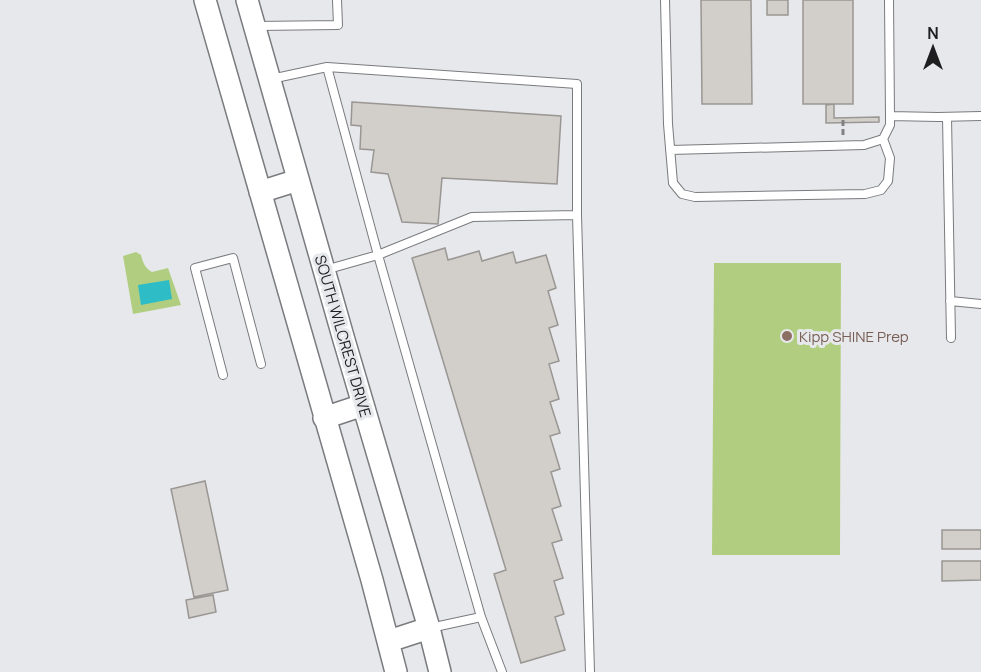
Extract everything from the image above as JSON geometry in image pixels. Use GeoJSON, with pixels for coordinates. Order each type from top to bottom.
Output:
{"type":"FeatureCollection","features":[{"type":"Feature","properties":{"kind":"main road"},"geometry":{"type":"LineString","coordinates":[[205,0],[396,672]]}},
{"type":"Feature","properties":{"kind":"main road","name":"SOUTH WILCREST DRIVE"},"geometry":{"type":"LineString","coordinates":[[247,0],[440,672]]}},
{"type":"Feature","properties":{"kind":"main road"},"geometry":{"type":"LineString","coordinates":[[260,192],[298,180]]}},
{"type":"Feature","properties":{"kind":"main road"},"geometry":{"type":"LineString","coordinates":[[324,418],[363,405]]}},
{"type":"Feature","properties":{"kind":"main road"},"geometry":{"type":"LineString","coordinates":[[389,641],[429,628]]}},
{"type":"Feature","properties":{"kind":"lane"},"geometry":{"type":"LineString","coordinates":[[255,26],[338,25],[338,0]]}},
{"type":"Feature","properties":{"kind":"lane"},"geometry":{"type":"LineString","coordinates":[[665,0],[673,183],[682,194],[695,197],[865,194],[882,190],[888,181],[890,158],[884,139],[890,125],[889,0]]}},
{"type":"Feature","properties":{"kind":"lane"},"geometry":{"type":"LineString","coordinates":[[270,80],[327,67],[577,84],[577,214],[590,672]]}},
{"type":"Feature","properties":{"kind":"lane"},"geometry":{"type":"LineString","coordinates":[[327,67],[481,617],[502,672]]}},
{"type":"Feature","properties":{"kind":"lane"},"geometry":{"type":"LineString","coordinates":[[890,116],[981,116]]}},
{"type":"Feature","properties":{"kind":"lane"},"geometry":{"type":"LineString","coordinates":[[947,117],[951,338]]}},
{"type":"Feature","properties":{"kind":"lane"},"geometry":{"type":"LineString","coordinates":[[670,150],[864,146],[884,139]]}},
{"type":"Feature","properties":{"kind":"lane"},"geometry":{"type":"LineString","coordinates":[[324,270],[378,255],[472,217],[577,214]]}},
{"type":"Feature","properties":{"kind":"lane"},"geometry":{"type":"LineString","coordinates":[[223,375],[195,268],[232,258],[261,364]]}},
{"type":"Feature","properties":{"kind":"lane"},"geometry":{"type":"LineString","coordinates":[[950,301],[981,303]]}},
{"type":"Feature","properties":{"kind":"lane"},"geometry":{"type":"LineString","coordinates":[[429,628],[481,617]]}},
{"type":"Feature","properties":{"kind":"green space"},"geometry":{"type":"Polygon","coordinates":[[[136,252],[141,255],[145,265],[152,272],[168,268],[181,305],[133,314],[123,256],[136,252]]]}},
{"type":"Feature","properties":{"kind":"green space"},"geometry":{"type":"Polygon","coordinates":[[[714,263],[841,263],[840,555],[712,555],[714,263]]]}},
{"type":"Feature","properties":{"kind":"water"},"geometry":{"type":"Polygon","coordinates":[[[169,280],[172,299],[141,305],[138,285],[169,280]]]}},
{"type":"Feature","properties":{"kind":"building"},"geometry":{"type":"Polygon","coordinates":[[[701,0],[751,0],[752,104],[702,104],[701,0]]]}},
{"type":"Feature","properties":{"kind":"building"},"geometry":{"type":"Polygon","coordinates":[[[767,0],[788,0],[788,15],[767,15],[767,0]]]}},
{"type":"Feature","properties":{"kind":"building"},"geometry":{"type":"Polygon","coordinates":[[[803,0],[853,0],[853,104],[803,104],[803,0]]]}},
{"type":"Feature","properties":{"kind":"building"},"geometry":{"type":"Polygon","coordinates":[[[352,102],[561,116],[557,184],[442,178],[438,224],[402,222],[388,174],[371,172],[374,150],[360,149],[361,126],[351,125],[352,102]]]}},
{"type":"Feature","properties":{"kind":"building"},"geometry":{"type":"Polygon","coordinates":[[[834,104],[834,118],[879,117],[879,122],[826,123],[826,105],[834,104]]]}},
{"type":"Feature","properties":{"kind":"building"},"geometry":{"type":"Polygon","coordinates":[[[445,248],[448,260],[479,251],[482,261],[513,252],[516,263],[546,255],[556,288],[548,291],[558,325],[549,328],[559,361],[549,364],[559,399],[550,402],[560,433],[550,436],[560,469],[551,472],[561,506],[552,509],[562,540],[552,543],[563,578],[554,581],[564,614],[555,617],[565,650],[521,663],[494,574],[506,570],[412,258],[445,248]]]}},
{"type":"Feature","properties":{"kind":"building"},"geometry":{"type":"Polygon","coordinates":[[[205,481],[228,590],[194,597],[171,489],[205,481]]]}},
{"type":"Feature","properties":{"kind":"building"},"geometry":{"type":"Polygon","coordinates":[[[942,530],[981,530],[981,549],[942,549],[942,530]]]}},
{"type":"Feature","properties":{"kind":"building"},"geometry":{"type":"Polygon","coordinates":[[[942,561],[981,561],[981,580],[942,581],[942,561]]]}},
{"type":"Feature","properties":{"kind":"building"},"geometry":{"type":"Polygon","coordinates":[[[213,595],[216,612],[189,618],[186,600],[213,595]]]}},
{"type":"Feature","properties":{"kind":"place","name":"Kipp SHINE Prep"},"geometry":{"type":"Point","coordinates":[787,336]}}]}
